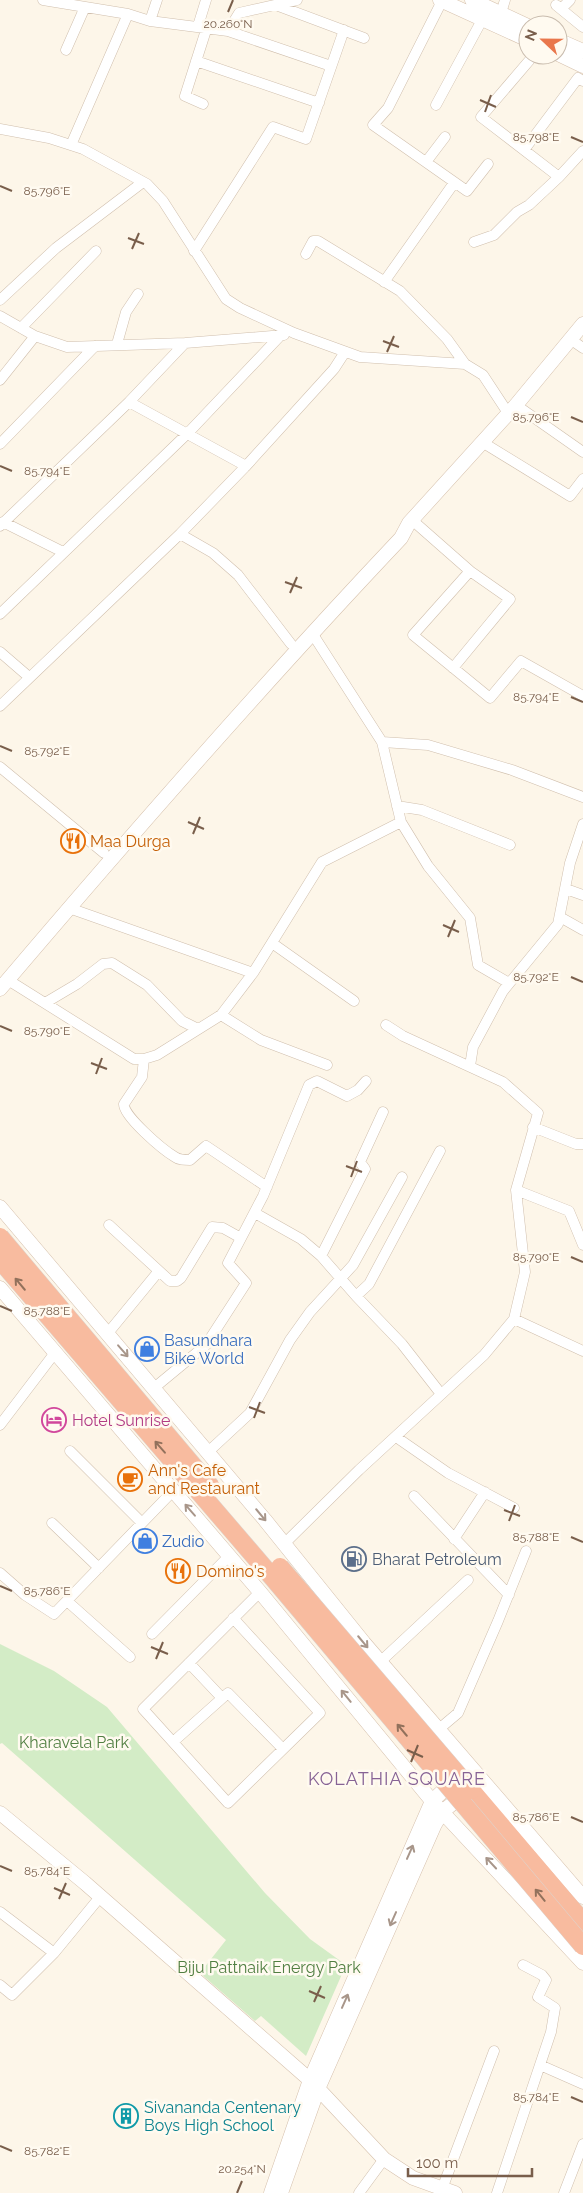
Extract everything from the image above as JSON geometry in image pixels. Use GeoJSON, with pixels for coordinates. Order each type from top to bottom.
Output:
{"type":"FeatureCollection","features":[{"type":"Feature","properties":{"kind":"highway"},"geometry":{"type":"LineString","coordinates":[[0,1237],[583,1922]]}},
{"type":"Feature","properties":{"kind":"highway"},"geometry":{"type":"LineString","coordinates":[[0,1260],[267,1571],[583,1946]]}},
{"type":"Feature","properties":{"kind":"street"},"geometry":{"type":"LineString","coordinates":[[45,0],[85,7],[104,5],[150,20],[228,31],[332,66]]}},
{"type":"Feature","properties":{"kind":"street"},"geometry":{"type":"LineString","coordinates":[[150,20],[157,0]]}},
{"type":"Feature","properties":{"kind":"street"},"geometry":{"type":"LineString","coordinates":[[204,104],[185,96],[196,61],[206,0]]}},
{"type":"Feature","properties":{"kind":"street"},"geometry":{"type":"LineString","coordinates":[[228,31],[239,14],[297,0]]}},
{"type":"Feature","properties":{"kind":"street"},"geometry":{"type":"LineString","coordinates":[[488,164],[467,191],[373,125],[388,108],[441,0],[518,36]]}},
{"type":"Feature","properties":{"kind":"street"},"geometry":{"type":"LineString","coordinates":[[472,0],[503,7],[518,18]]}},
{"type":"Feature","properties":{"kind":"street"},"geometry":{"type":"LineString","coordinates":[[570,0],[559,7],[583,27]]}},
{"type":"Feature","properties":{"kind":"street"},"geometry":{"type":"LineString","coordinates":[[275,5],[364,38]]}},
{"type":"Feature","properties":{"kind":"street"},"geometry":{"type":"LineString","coordinates":[[66,50],[85,7]]}},
{"type":"Feature","properties":{"kind":"street"},"geometry":{"type":"LineString","coordinates":[[71,145],[128,14]]}},
{"type":"Feature","properties":{"kind":"street"},"geometry":{"type":"LineString","coordinates":[[436,105],[482,20]]}},
{"type":"Feature","properties":{"kind":"street"},"geometry":{"type":"LineString","coordinates":[[194,251],[273,127],[306,139],[344,30]]}},
{"type":"Feature","properties":{"kind":"street"},"geometry":{"type":"LineString","coordinates":[[568,44],[583,51]]}},
{"type":"Feature","properties":{"kind":"street"},"geometry":{"type":"LineString","coordinates":[[568,59],[583,66]]}},
{"type":"Feature","properties":{"kind":"street"},"geometry":{"type":"LineString","coordinates":[[196,61],[319,103]]}},
{"type":"Feature","properties":{"kind":"street"},"geometry":{"type":"LineString","coordinates":[[525,65],[481,117],[559,177]]}},
{"type":"Feature","properties":{"kind":"street"},"geometry":{"type":"LineString","coordinates":[[524,150],[578,78],[583,81]]}},
{"type":"Feature","properties":{"kind":"street"},"geometry":{"type":"LineString","coordinates":[[0,129],[83,148],[142,182],[163,201],[226,299],[240,308],[294,333],[360,357],[400,362],[464,364]]}},
{"type":"Feature","properties":{"kind":"street"},"geometry":{"type":"LineString","coordinates":[[426,162],[446,137]]}},
{"type":"Feature","properties":{"kind":"street"},"geometry":{"type":"LineString","coordinates":[[474,242],[494,235],[517,212],[529,205],[559,177],[583,151]]}},
{"type":"Feature","properties":{"kind":"street"},"geometry":{"type":"LineString","coordinates":[[0,300],[56,248],[142,182]]}},
{"type":"Feature","properties":{"kind":"street"},"geometry":{"type":"LineString","coordinates":[[384,282],[454,182]]}},
{"type":"Feature","properties":{"kind":"street"},"geometry":{"type":"LineString","coordinates":[[306,254],[313,241],[318,241],[400,291],[447,339],[464,364],[482,375],[512,409],[583,452]]}},
{"type":"Feature","properties":{"kind":"street"},"geometry":{"type":"LineString","coordinates":[[21,328],[96,251]]}},
{"type":"Feature","properties":{"kind":"street"},"geometry":{"type":"LineString","coordinates":[[117,344],[126,312],[138,294]]}},
{"type":"Feature","properties":{"kind":"street"},"geometry":{"type":"LineString","coordinates":[[0,316],[35,336],[67,347],[186,343],[280,336],[294,333]]}},
{"type":"Feature","properties":{"kind":"street"},"geometry":{"type":"LineString","coordinates":[[2,981],[104,853],[400,538],[411,522],[512,409],[583,324]]}},
{"type":"Feature","properties":{"kind":"street"},"geometry":{"type":"LineString","coordinates":[[0,380],[35,336]]}},
{"type":"Feature","properties":{"kind":"street"},"geometry":{"type":"LineString","coordinates":[[0,614],[188,433],[280,336]]}},
{"type":"Feature","properties":{"kind":"street"},"geometry":{"type":"LineString","coordinates":[[570,339],[583,348]]}},
{"type":"Feature","properties":{"kind":"street"},"geometry":{"type":"LineString","coordinates":[[63,552],[2,524],[129,402],[186,343]]}},
{"type":"Feature","properties":{"kind":"street"},"geometry":{"type":"LineString","coordinates":[[0,444],[95,346]]}},
{"type":"Feature","properties":{"kind":"street"},"geometry":{"type":"LineString","coordinates":[[0,706],[180,534],[246,466],[334,369],[345,352]]}},
{"type":"Feature","properties":{"kind":"street"},"geometry":{"type":"LineString","coordinates":[[129,402],[246,466]]}},
{"type":"Feature","properties":{"kind":"street"},"geometry":{"type":"LineString","coordinates":[[482,442],[570,496],[583,479]]}},
{"type":"Feature","properties":{"kind":"street"},"geometry":{"type":"LineString","coordinates":[[411,522],[470,571],[510,599],[453,668]]}},
{"type":"Feature","properties":{"kind":"street"},"geometry":{"type":"LineString","coordinates":[[2,981],[69,908],[263,682],[291,644],[394,532],[411,522]]}},
{"type":"Feature","properties":{"kind":"street"},"geometry":{"type":"LineString","coordinates":[[180,534],[213,553],[238,575],[291,644]]}},
{"type":"Feature","properties":{"kind":"street"},"geometry":{"type":"LineString","coordinates":[[470,571],[413,634],[490,698],[521,661],[583,696]]}},
{"type":"Feature","properties":{"kind":"street"},"geometry":{"type":"LineString","coordinates":[[312,633],[382,742],[401,822],[428,866],[470,918],[478,964],[508,983]]}},
{"type":"Feature","properties":{"kind":"street"},"geometry":{"type":"LineString","coordinates":[[0,652],[29,677]]}},
{"type":"Feature","properties":{"kind":"street"},"geometry":{"type":"LineString","coordinates":[[382,742],[428,745],[512,770],[583,797]]}},
{"type":"Feature","properties":{"kind":"street"},"geometry":{"type":"LineString","coordinates":[[0,767],[104,853]]}},
{"type":"Feature","properties":{"kind":"street"},"geometry":{"type":"LineString","coordinates":[[397,806],[422,810],[510,846]]}},
{"type":"Feature","properties":{"kind":"street"},"geometry":{"type":"LineString","coordinates":[[2,981],[46,1004],[134,1059],[144,1059],[157,1055],[221,1015],[254,973],[322,862],[401,822]]}},
{"type":"Feature","properties":{"kind":"street"},"geometry":{"type":"LineString","coordinates":[[470,1066],[473,1047],[508,983],[558,924],[570,863],[583,824]]}},
{"type":"Feature","properties":{"kind":"street"},"geometry":{"type":"LineString","coordinates":[[566,889],[583,895]]}},
{"type":"Feature","properties":{"kind":"street"},"geometry":{"type":"LineString","coordinates":[[69,908],[254,973]]}},
{"type":"Feature","properties":{"kind":"street"},"geometry":{"type":"LineString","coordinates":[[560,917],[583,930]]}},
{"type":"Feature","properties":{"kind":"street"},"geometry":{"type":"LineString","coordinates":[[272,943],[354,1001]]}},
{"type":"Feature","properties":{"kind":"street"},"geometry":{"type":"LineString","coordinates":[[46,1004],[103,964],[112,963],[147,985],[182,1021],[198,1029]]}},
{"type":"Feature","properties":{"kind":"street"},"geometry":{"type":"LineString","coordinates":[[221,1015],[261,1040],[327,1065]]}},
{"type":"Feature","properties":{"kind":"street"},"geometry":{"type":"LineString","coordinates":[[284,1544],[441,1394],[484,1356],[514,1319],[525,1272],[516,1190],[538,1113],[503,1082],[386,1025]]}},
{"type":"Feature","properties":{"kind":"street"},"geometry":{"type":"LineString","coordinates":[[144,1059],[142,1077],[124,1104],[126,1113],[159,1146],[176,1158],[190,1160],[206,1146],[267,1187]]}},
{"type":"Feature","properties":{"kind":"street"},"geometry":{"type":"LineString","coordinates":[[154,1388],[206,1345],[246,1283],[228,1263],[267,1187],[308,1085],[317,1081],[347,1096],[358,1090],[366,1081]]}},
{"type":"Feature","properties":{"kind":"street"},"geometry":{"type":"LineString","coordinates":[[320,1256],[365,1169],[360,1162],[383,1112]]}},
{"type":"Feature","properties":{"kind":"street"},"geometry":{"type":"LineString","coordinates":[[533,1127],[576,1144],[583,1144]]}},
{"type":"Feature","properties":{"kind":"street"},"geometry":{"type":"LineString","coordinates":[[356,1296],[369,1284],[440,1151]]}},
{"type":"Feature","properties":{"kind":"street"},"geometry":{"type":"LineString","coordinates":[[208,1452],[250,1414],[290,1340],[353,1265],[402,1177]]}},
{"type":"Feature","properties":{"kind":"street"},"geometry":{"type":"LineString","coordinates":[[516,1190],[569,1211],[583,1245]]}},
{"type":"Feature","properties":{"kind":"street"},"geometry":{"type":"LineString","coordinates":[[0,1207],[208,1452],[380,1662],[583,1898]]}},
{"type":"Feature","properties":{"kind":"street"},"geometry":{"type":"LineString","coordinates":[[254,1212],[301,1240],[320,1256],[402,1344],[441,1394]]}},
{"type":"Feature","properties":{"kind":"street"},"geometry":{"type":"LineString","coordinates":[[109,1225],[170,1281],[181,1278],[212,1227],[218,1226],[241,1238]]}},
{"type":"Feature","properties":{"kind":"street"},"geometry":{"type":"LineString","coordinates":[[108,1333],[158,1272]]}},
{"type":"Feature","properties":{"kind":"street"},"geometry":{"type":"LineString","coordinates":[[1,1291],[260,1592],[432,1801],[583,1963]]}},
{"type":"Feature","properties":{"kind":"street"},"geometry":{"type":"LineString","coordinates":[[514,1319],[583,1350]]}},
{"type":"Feature","properties":{"kind":"street"},"geometry":{"type":"LineString","coordinates":[[0,1425],[54,1354]]}},
{"type":"Feature","properties":{"kind":"street"},"geometry":{"type":"LineString","coordinates":[[396,1437],[448,1473],[514,1508]]}},
{"type":"Feature","properties":{"kind":"street"},"geometry":{"type":"LineString","coordinates":[[70,1451],[142,1522]]}},
{"type":"Feature","properties":{"kind":"street"},"geometry":{"type":"LineString","coordinates":[[0,1573],[25,1595],[54,1614],[173,1491]]}},
{"type":"Feature","properties":{"kind":"street"},"geometry":{"type":"LineString","coordinates":[[454,1539],[485,1492]]}},
{"type":"Feature","properties":{"kind":"street"},"geometry":{"type":"LineString","coordinates":[[414,1496],[509,1595]]}},
{"type":"Feature","properties":{"kind":"street"},"geometry":{"type":"LineString","coordinates":[[52,1523],[99,1568]]}},
{"type":"Feature","properties":{"kind":"street"},"geometry":{"type":"LineString","coordinates":[[439,1730],[458,1713],[526,1551]]}},
{"type":"Feature","properties":{"kind":"street"},"geometry":{"type":"LineString","coordinates":[[152,1634],[229,1556]]}},
{"type":"Feature","properties":{"kind":"street"},"geometry":{"type":"LineString","coordinates":[[380,1662],[468,1580]]}},
{"type":"Feature","properties":{"kind":"street"},"geometry":{"type":"LineString","coordinates":[[233,1618],[320,1713],[228,1803],[143,1709],[233,1618],[260,1592]]}},
{"type":"Feature","properties":{"kind":"street"},"geometry":{"type":"LineString","coordinates":[[67,1601],[130,1658]]}},
{"type":"Feature","properties":{"kind":"street"},"geometry":{"type":"LineString","coordinates":[[189,1662],[222,1698]]}},
{"type":"Feature","properties":{"kind":"street"},"geometry":{"type":"LineString","coordinates":[[173,1742],[228,1693],[283,1749]]}},
{"type":"Feature","properties":{"kind":"street"},"geometry":{"type":"LineString","coordinates":[[271,2193],[314,2084],[432,1801],[471,1766]]}},
{"type":"Feature","properties":{"kind":"street"},"geometry":{"type":"LineString","coordinates":[[281,2193],[314,2084],[431,1833],[443,1811],[483,1780]]}},
{"type":"Feature","properties":{"kind":"street"},"geometry":{"type":"LineString","coordinates":[[0,1813],[100,1897],[314,2084],[384,2159],[413,2178],[449,2191],[494,2051]]}},
{"type":"Feature","properties":{"kind":"street"},"geometry":{"type":"LineString","coordinates":[[0,1985],[12,1995],[54,1953],[100,1897]]}},
{"type":"Feature","properties":{"kind":"street"},"geometry":{"type":"LineString","coordinates":[[0,1912],[54,1953]]}},
{"type":"Feature","properties":{"kind":"street"},"geometry":{"type":"LineString","coordinates":[[496,2193],[551,2032],[555,2008],[538,1997],[546,1980],[542,1975],[523,1965]]}},
{"type":"Feature","properties":{"kind":"street"},"geometry":{"type":"LineString","coordinates":[[540,2065],[583,2084]]}},
{"type":"Feature","properties":{"kind":"street"},"geometry":{"type":"LineString","coordinates":[[564,2193],[583,2144]]}},
{"type":"Feature","properties":{"kind":"street"},"geometry":{"type":"LineString","coordinates":[[360,2193],[384,2159]]}},
{"type":"Feature","properties":{"kind":"green space","name":"Kharavela Park"},"geometry":{"type":"Polygon","coordinates":[[[0,1644],[54,1671],[107,1707],[265,1893],[310,1939],[346,1965],[306,2056],[261,2016],[255,2021],[200,1973],[226,1940],[2,1743],[0,1744],[0,1644]]]}},
{"type":"Feature","properties":{"kind":"place","name":"Maa Durga"},"geometry":{"type":"Point","coordinates":[73,841]}},
{"type":"Feature","properties":{"kind":"place","name":"Basundhara Bike World"},"geometry":{"type":"Point","coordinates":[147,1349]}},
{"type":"Feature","properties":{"kind":"place","name":"Hotel Sunrise"},"geometry":{"type":"Point","coordinates":[54,1420]}},
{"type":"Feature","properties":{"kind":"place","name":"Ann's Cafe and Restaurant"},"geometry":{"type":"Point","coordinates":[130,1479]}},
{"type":"Feature","properties":{"kind":"place","name":"Zudio"},"geometry":{"type":"Point","coordinates":[145,1541]}},
{"type":"Feature","properties":{"kind":"place","name":"Bharat Petroleum"},"geometry":{"type":"Point","coordinates":[354,1559]}},
{"type":"Feature","properties":{"kind":"place","name":"Domino's"},"geometry":{"type":"Point","coordinates":[178,1571]}},
{"type":"Feature","properties":{"kind":"place","name":"Sivananda Centenary Boys High School"},"geometry":{"type":"Point","coordinates":[126,2116]}},
{"type":"Feature","properties":{"kind":"district","name":"KOLATHIA SQUARE"},"geometry":{"type":"Point","coordinates":[397,1779]}},
{"type":"Feature","properties":{"kind":"park label","name":"Biju Pattnaik Energy Park"},"geometry":{"type":"Point","coordinates":[269,1967]}}]}
